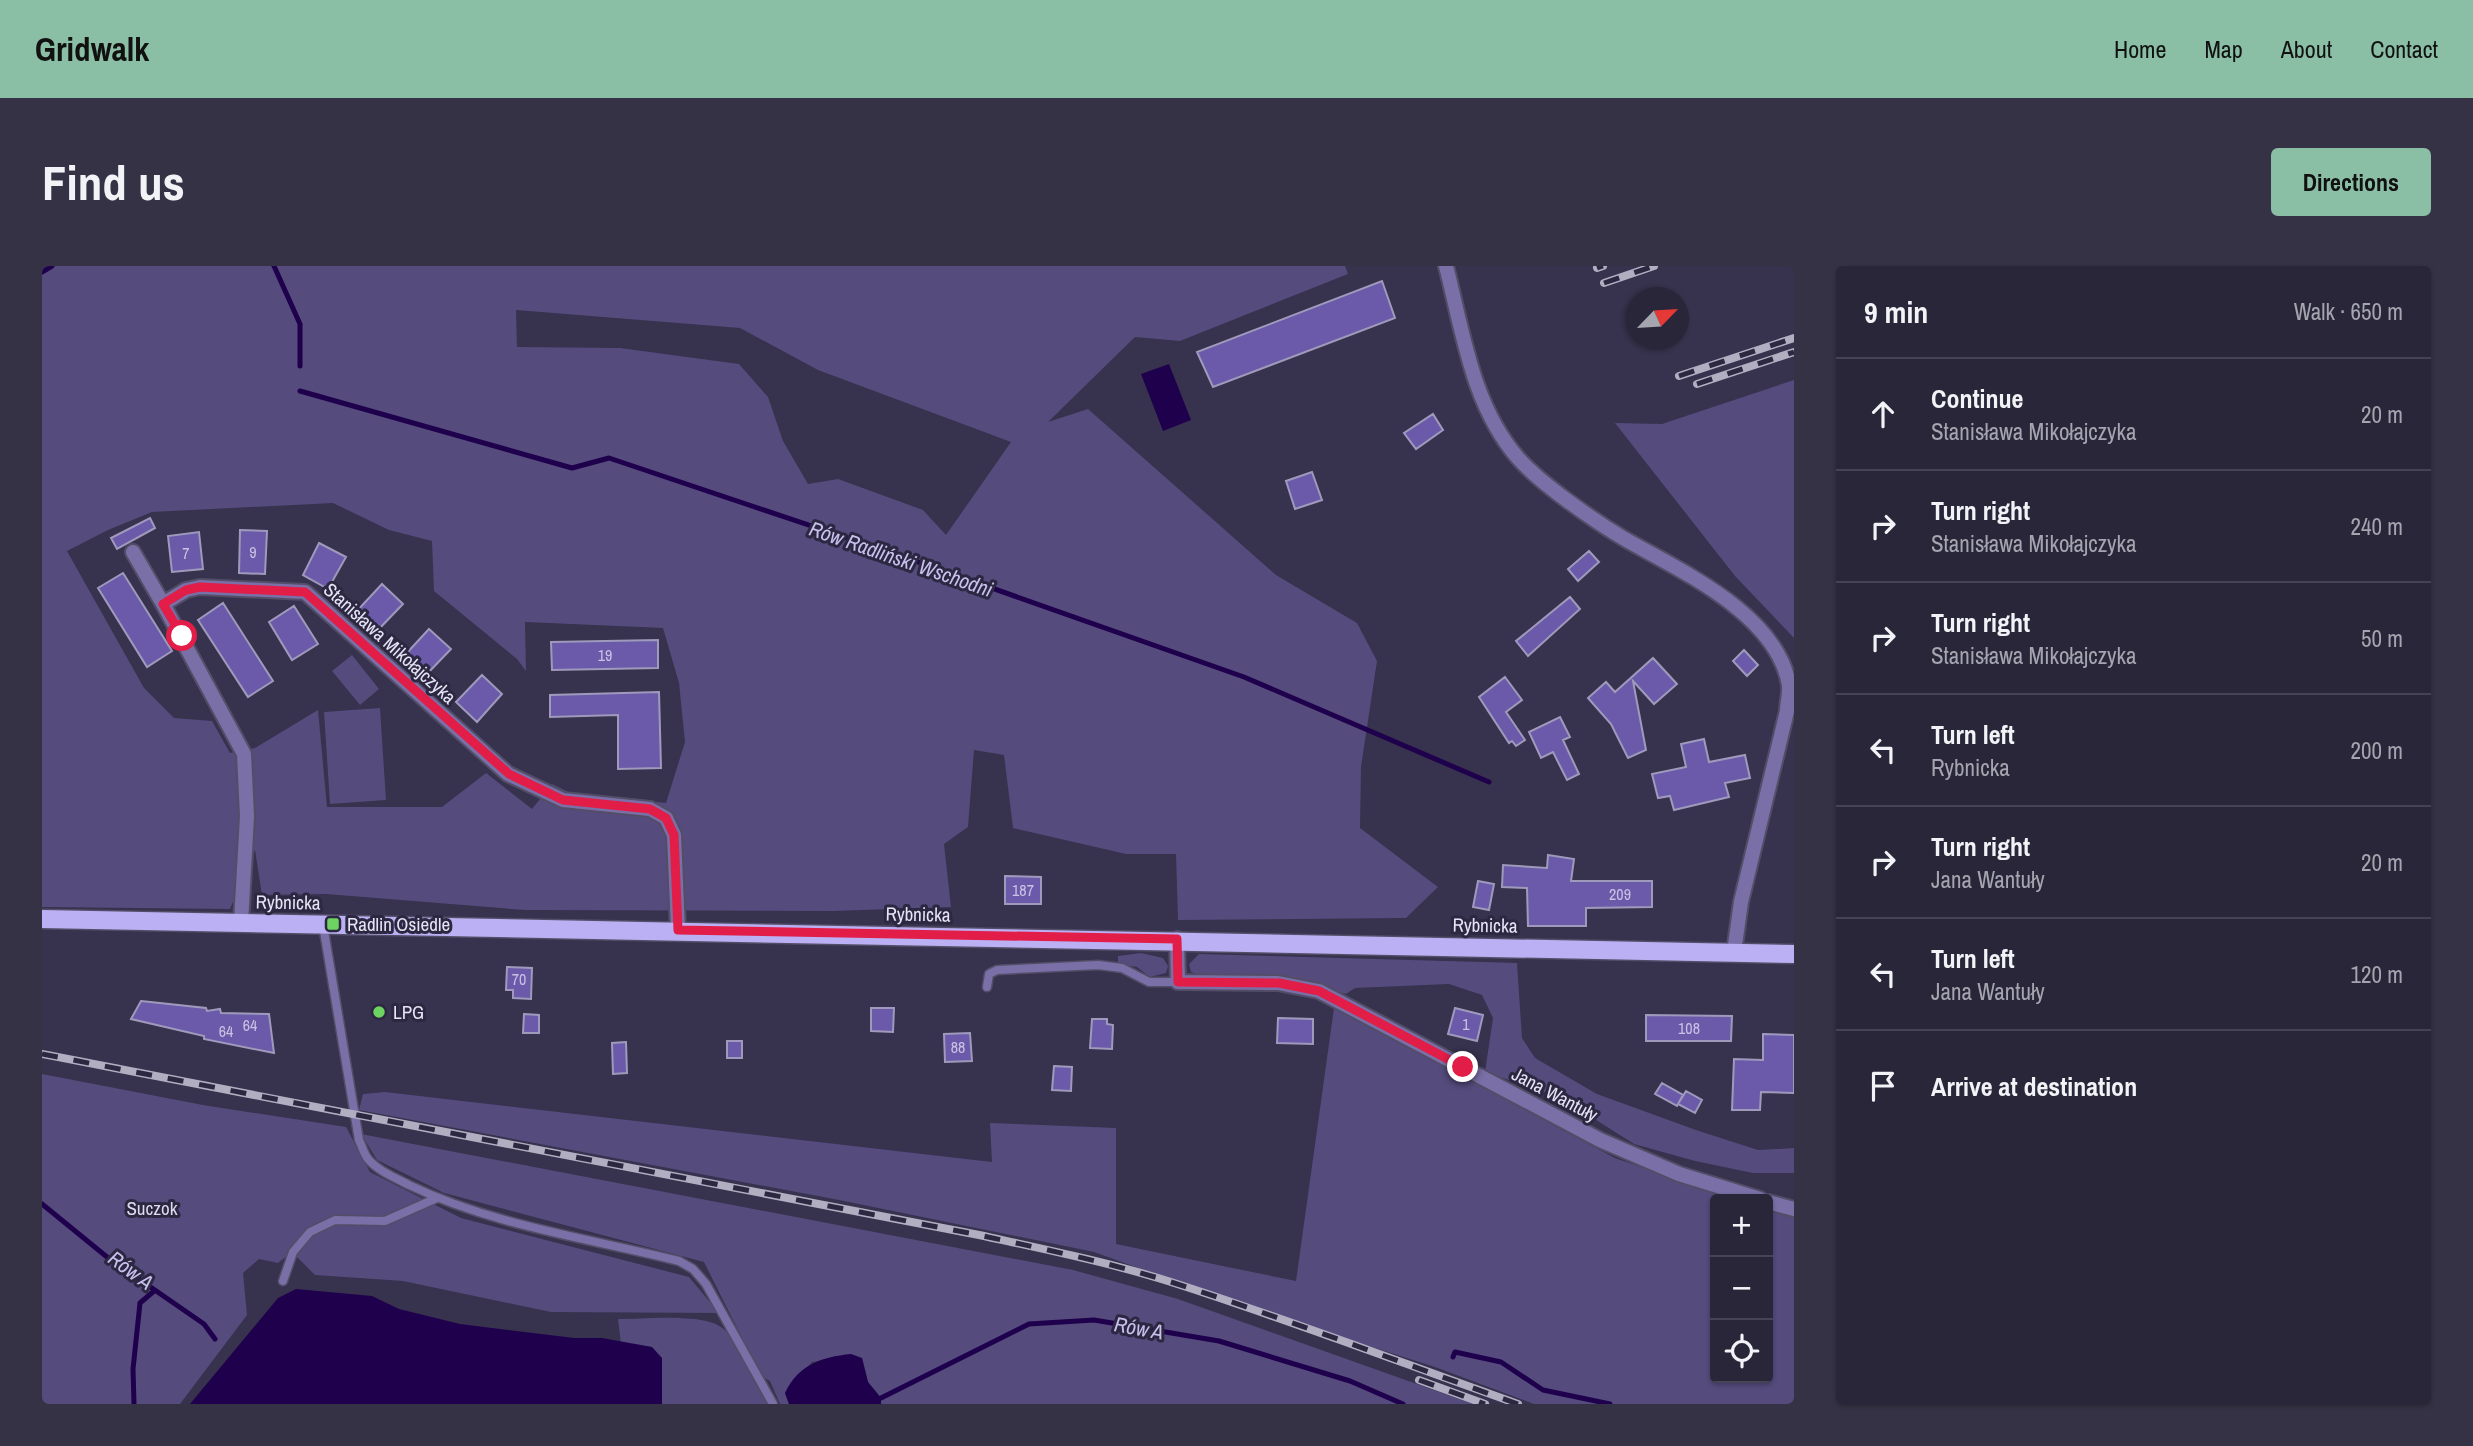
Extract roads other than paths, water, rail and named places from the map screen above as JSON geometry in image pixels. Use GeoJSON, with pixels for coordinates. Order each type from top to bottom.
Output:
{"type":"FeatureCollection","features":[{"type":"Feature","properties":{"kind":"main road","name":"Rybnicka"},"geometry":{"type":"LineString","coordinates":[[42,919],[1177,939],[1794,954]]}},
{"type":"Feature","properties":{"kind":"street"},"geometry":{"type":"LineString","coordinates":[[1446,266],[1477,389],[1495,428],[1519,460],[1621,537],[1688,572],[1736,605],[1773,649],[1779,661],[1789,685],[1787,711],[1741,902],[1734,952]]}},
{"type":"Feature","properties":{"kind":"street"},"geometry":{"type":"LineString","coordinates":[[133,552],[244,754],[247,816],[241,922]]}},
{"type":"Feature","properties":{"kind":"street","name":"Stanisława Mikołajczyka"},"geometry":{"type":"LineString","coordinates":[[163,604],[195,588],[305,592],[509,774],[563,800],[650,809],[666,818],[674,835],[678,930]]}},
{"type":"Feature","properties":{"kind":"street"},"geometry":{"type":"LineString","coordinates":[[1177,939],[1178,982]]}},
{"type":"Feature","properties":{"kind":"street","name":"Jana Wantuły"},"geometry":{"type":"LineString","coordinates":[[1178,982],[1279,983],[1319,991],[1609,1144],[1679,1174],[1744,1194]]}},
{"type":"Feature","properties":{"kind":"street"},"geometry":{"type":"LineString","coordinates":[[1773,1203],[1794,1209]]}},
{"type":"Feature","properties":{"kind":"lane"},"geometry":{"type":"LineString","coordinates":[[323,924],[359,1140],[368,1159],[387,1174],[437,1198],[536,1230],[653,1254],[679,1261],[693,1269],[706,1284],[773,1404]]}},
{"type":"Feature","properties":{"kind":"lane"},"geometry":{"type":"LineString","coordinates":[[987,987],[989,974],[997,970],[1098,965],[1122,968],[1150,982],[1178,982]]}},
{"type":"Feature","properties":{"kind":"lane"},"geometry":{"type":"LineString","coordinates":[[283,1281],[293,1252],[310,1232],[335,1220],[385,1221],[437,1198]]}},
{"type":"Feature","properties":{"kind":"waterway","name":"Rów Radliński Wschodni"},"geometry":{"type":"LineString","coordinates":[[42,272],[52,266]]}},
{"type":"Feature","properties":{"kind":"waterway","name":"Rów Radliński Wschodni"},"geometry":{"type":"LineString","coordinates":[[274,266],[300,324],[300,366]]}},
{"type":"Feature","properties":{"kind":"waterway","name":"Rów Radliński Wschodni"},"geometry":{"type":"LineString","coordinates":[[300,391],[572,468],[609,458],[904,557],[1244,677],[1489,782]]}},
{"type":"Feature","properties":{"kind":"waterway","name":"Rów A"},"geometry":{"type":"LineString","coordinates":[[42,1204],[107,1257],[204,1324],[215,1339]]}},
{"type":"Feature","properties":{"kind":"waterway"},"geometry":{"type":"LineString","coordinates":[[134,1404],[133,1369],[140,1303],[154,1291]]}},
{"type":"Feature","properties":{"kind":"waterway","name":"Rów A"},"geometry":{"type":"LineString","coordinates":[[881,1398],[1029,1324],[1094,1320],[1219,1341],[1350,1381],[1403,1404]]}},
{"type":"Feature","properties":{"kind":"waterway","name":"Rów A"},"geometry":{"type":"LineString","coordinates":[[1453,1357],[1455,1352],[1501,1362],[1543,1390],[1610,1404]]}},
{"type":"Feature","properties":{"kind":"railway"},"geometry":{"type":"LineString","coordinates":[[1597,268],[1603,266]]}},
{"type":"Feature","properties":{"kind":"railway"},"geometry":{"type":"LineString","coordinates":[[1604,283],[1654,266]]}},
{"type":"Feature","properties":{"kind":"railway"},"geometry":{"type":"LineString","coordinates":[[1679,376],[1794,338]]}},
{"type":"Feature","properties":{"kind":"railway"},"geometry":{"type":"LineString","coordinates":[[1697,384],[1794,352]]}},
{"type":"Feature","properties":{"kind":"railway"},"geometry":{"type":"LineString","coordinates":[[42,1054],[979,1235],[1075,1256],[1214,1296],[1518,1404]]}},
{"type":"Feature","properties":{"kind":"railway"},"geometry":{"type":"LineString","coordinates":[[1419,1380],[1485,1404]]}},
{"type":"Feature","properties":{"kind":"place","name":"Radlin Osiedle"},"geometry":{"type":"Point","coordinates":[333,924]}},
{"type":"Feature","properties":{"kind":"place","name":"LPG"},"geometry":{"type":"Point","coordinates":[379,1012]}},
{"type":"Feature","properties":{"kind":"park label","name":"Suczok"},"geometry":{"type":"Point","coordinates":[152,1208]}}]}
